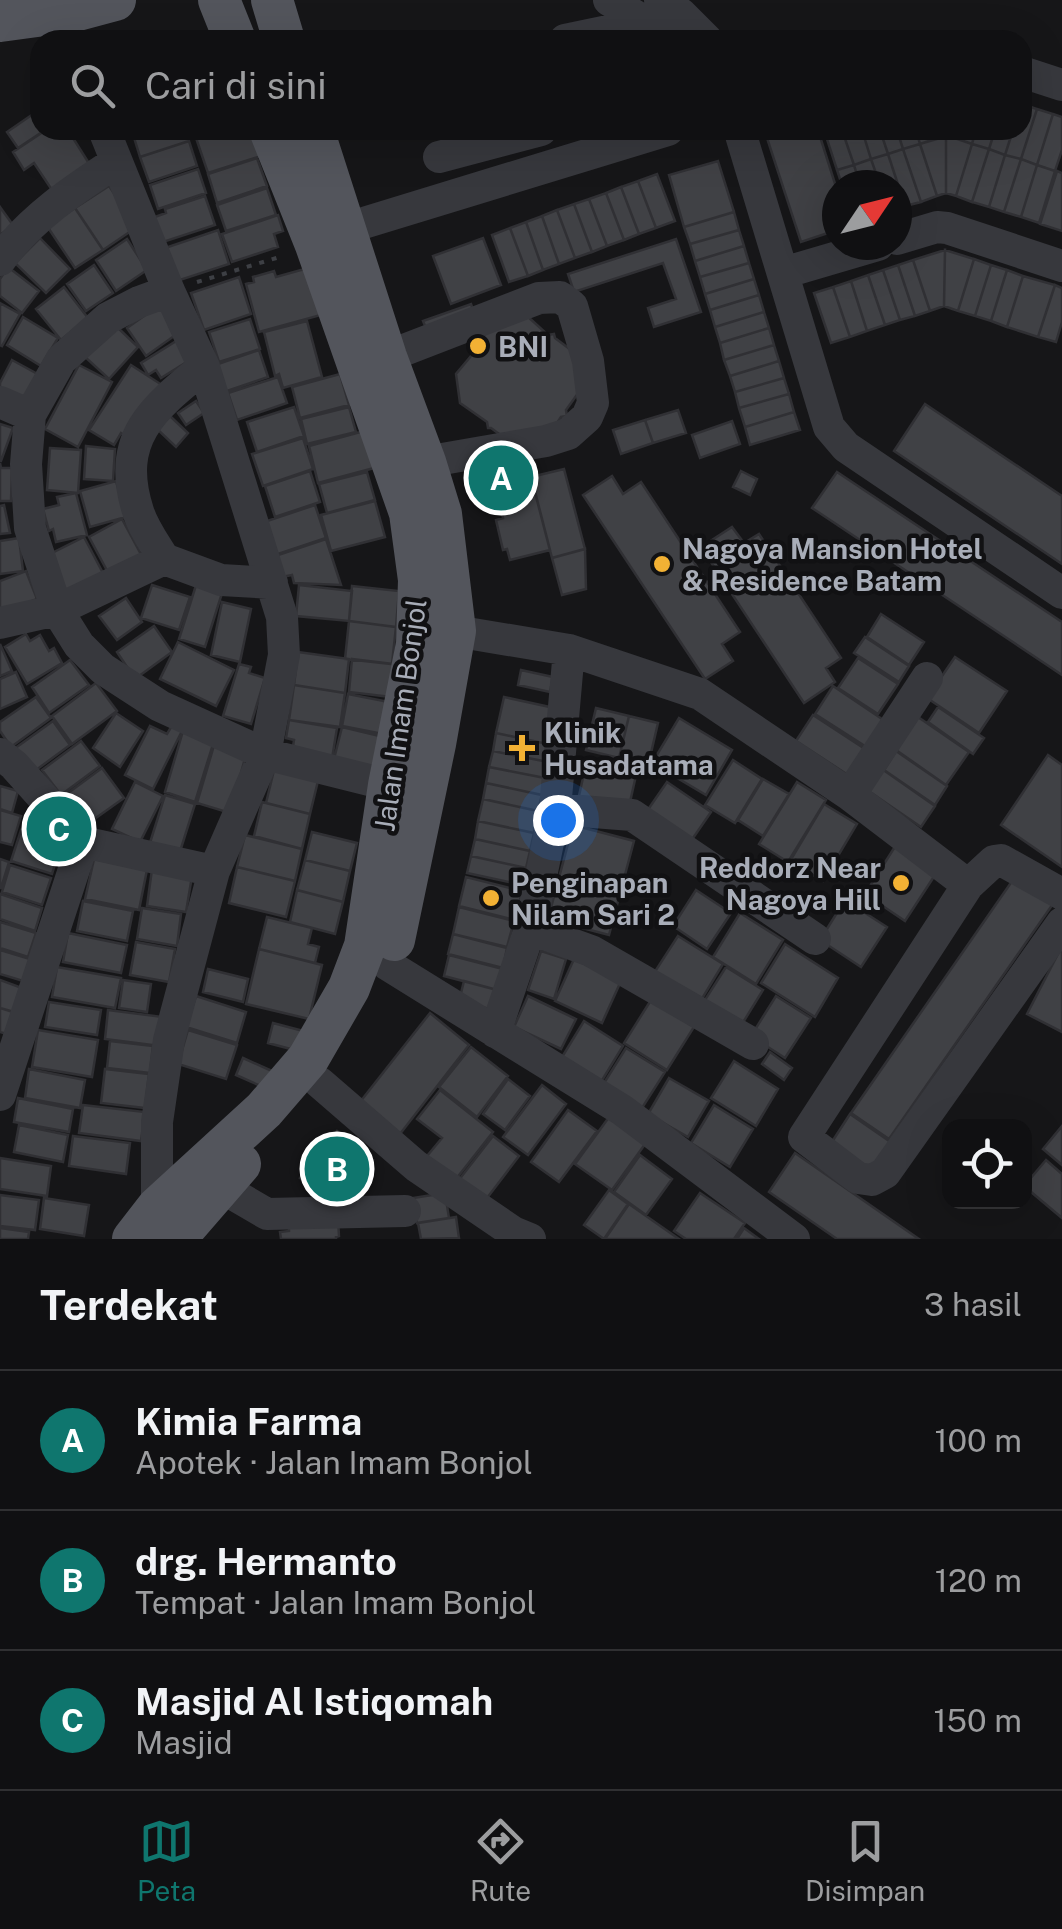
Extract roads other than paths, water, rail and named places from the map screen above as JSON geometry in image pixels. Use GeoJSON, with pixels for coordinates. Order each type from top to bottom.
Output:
{"type":"FeatureCollection","features":[{"type":"Feature","properties":{"kind":"main road"},"geometry":{"type":"LineString","coordinates":[[0,21],[74,12],[115,0]]}},
{"type":"Feature","properties":{"kind":"main road"},"geometry":{"type":"LineString","coordinates":[[218,0],[230,30]]}},
{"type":"Feature","properties":{"kind":"main road"},"geometry":{"type":"LineString","coordinates":[[272,0],[281,30]]}},
{"type":"Feature","properties":{"kind":"main road","name":"Jalan Imam Bonjol"},"geometry":{"type":"LineString","coordinates":[[155,1229],[219,1186],[320,1082],[388,965],[456,631],[441,514],[425,462],[386,357],[330,237],[276,140]]}},
{"type":"Feature","properties":{"kind":"main road","name":"Jalan Imam Bonjol"},"geometry":{"type":"LineString","coordinates":[[155,1229],[308,1060],[349,988],[365,946],[389,785],[416,644],[420,580],[410,513],[330,237],[315,140]]}},
{"type":"Feature","properties":{"kind":"street"},"geometry":{"type":"LineString","coordinates":[[660,0],[697,30]]}},
{"type":"Feature","properties":{"kind":"street"},"geometry":{"type":"LineString","coordinates":[[583,30],[611,15],[657,30]]}},
{"type":"Feature","properties":{"kind":"street"},"geometry":{"type":"LineString","coordinates":[[1032,75],[1062,85]]}},
{"type":"Feature","properties":{"kind":"street"},"geometry":{"type":"LineString","coordinates":[[108,140],[204,367],[282,617],[284,655],[266,754],[214,871],[169,1040],[157,1122],[155,1229]]}},
{"type":"Feature","properties":{"kind":"street"},"geometry":{"type":"LineString","coordinates":[[442,199],[439,144],[468,140]]}},
{"type":"Feature","properties":{"kind":"street"},"geometry":{"type":"LineString","coordinates":[[330,237],[635,140]]}},
{"type":"Feature","properties":{"kind":"street"},"geometry":{"type":"LineString","coordinates":[[739,140],[833,434],[1062,593]]}},
{"type":"Feature","properties":{"kind":"street"},"geometry":{"type":"LineString","coordinates":[[0,260],[18,236],[66,194],[116,162]]}},
{"type":"Feature","properties":{"kind":"street"},"geometry":{"type":"LineString","coordinates":[[912,234],[947,228],[1062,266]]}},
{"type":"Feature","properties":{"kind":"street"},"geometry":{"type":"LineString","coordinates":[[783,273],[827,260]]}},
{"type":"Feature","properties":{"kind":"street"},"geometry":{"type":"LineString","coordinates":[[169,291],[108,318],[15,409],[26,464],[30,528],[57,610],[79,646],[104,669],[160,706],[266,754],[389,785]]}},
{"type":"Feature","properties":{"kind":"street"},"geometry":{"type":"LineString","coordinates":[[386,357],[538,298],[560,297],[572,306],[592,383],[593,402],[587,417],[568,434],[546,441],[425,462]]}},
{"type":"Feature","properties":{"kind":"street"},"geometry":{"type":"LineString","coordinates":[[204,367],[166,397],[135,442],[129,472],[138,514],[164,560],[221,580],[272,583]]}},
{"type":"Feature","properties":{"kind":"street"},"geometry":{"type":"LineString","coordinates":[[0,624],[57,610],[164,560]]}},
{"type":"Feature","properties":{"kind":"street"},"geometry":{"type":"LineString","coordinates":[[456,631],[569,650],[700,694],[850,795],[968,884]]}},
{"type":"Feature","properties":{"kind":"street"},"geometry":{"type":"LineString","coordinates":[[495,1032],[530,929],[555,810],[569,650]]}},
{"type":"Feature","properties":{"kind":"street"},"geometry":{"type":"LineString","coordinates":[[850,795],[928,678]]}},
{"type":"Feature","properties":{"kind":"street"},"geometry":{"type":"LineString","coordinates":[[0,754],[83,842],[214,871]]}},
{"type":"Feature","properties":{"kind":"street"},"geometry":{"type":"LineString","coordinates":[[555,810],[632,816],[816,940]]}},
{"type":"Feature","properties":{"kind":"street"},"geometry":{"type":"LineString","coordinates":[[0,1095],[83,842]]}},
{"type":"Feature","properties":{"kind":"street"},"geometry":{"type":"LineString","coordinates":[[1062,894],[1000,860],[968,884],[804,1138],[858,1178],[872,1180],[885,1173],[1062,923]]}},
{"type":"Feature","properties":{"kind":"street"},"geometry":{"type":"LineString","coordinates":[[530,929],[591,951],[754,1044]]}},
{"type":"Feature","properties":{"kind":"street"},"geometry":{"type":"LineString","coordinates":[[388,965],[622,1110],[794,1239]]}},
{"type":"Feature","properties":{"kind":"street"},"geometry":{"type":"LineString","coordinates":[[320,1082],[416,1166],[513,1232],[530,1239]]}},
{"type":"Feature","properties":{"kind":"street"},"geometry":{"type":"LineString","coordinates":[[219,1186],[268,1226],[408,1225],[416,1166]]}},
{"type":"Feature","properties":{"kind":"place","name":"BNI"},"geometry":{"type":"Point","coordinates":[478,346]}},
{"type":"Feature","properties":{"kind":"place","name":"Kimia Farma"},"geometry":{"type":"Point","coordinates":[501,478]}},
{"type":"Feature","properties":{"kind":"place","name":"Nagoya Mansion Hotel & Residence Batam"},"geometry":{"type":"Point","coordinates":[662,564]}},
{"type":"Feature","properties":{"kind":"place","name":"Klinik Husadatama"},"geometry":{"type":"Point","coordinates":[522,748]}},
{"type":"Feature","properties":{"kind":"place","name":"Masjid Al Istiqomah"},"geometry":{"type":"Point","coordinates":[59,829]}},
{"type":"Feature","properties":{"kind":"place","name":"Reddorz Near Nagoya Hill"},"geometry":{"type":"Point","coordinates":[901,883]}},
{"type":"Feature","properties":{"kind":"place","name":"Penginapan Nilam Sari 2"},"geometry":{"type":"Point","coordinates":[491,898]}},
{"type":"Feature","properties":{"kind":"place","name":"drg. Hermanto"},"geometry":{"type":"Point","coordinates":[337,1169]}}]}
